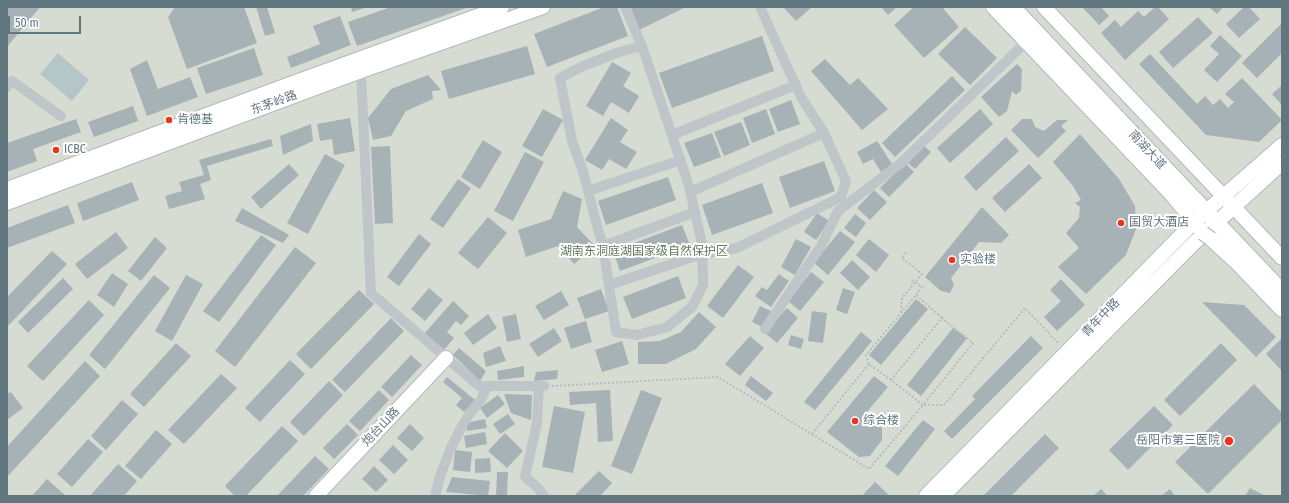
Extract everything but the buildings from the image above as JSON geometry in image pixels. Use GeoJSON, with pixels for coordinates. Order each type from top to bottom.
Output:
{"type":"FeatureCollection","features":[{"type":"Feature","properties":{"kind":"main road","name":"东茅岭路"},"geometry":{"type":"LineString","coordinates":[[7,189],[297,81],[502,7]]}},
{"type":"Feature","properties":{"kind":"main road","name":"东茅岭路"},"geometry":{"type":"LineString","coordinates":[[7,203],[361,70],[543,7]]}},
{"type":"Feature","properties":{"kind":"main road"},"geometry":{"type":"LineString","coordinates":[[993,7],[1171,194],[1214,217],[1282,258]]}},
{"type":"Feature","properties":{"kind":"main road","name":"南湖大道"},"geometry":{"type":"LineString","coordinates":[[1012,7],[1214,217],[1282,277]]}},
{"type":"Feature","properties":{"kind":"main road","name":"南湖大道"},"geometry":{"type":"LineString","coordinates":[[1026,7],[1282,292]]}},
{"type":"Feature","properties":{"kind":"main road"},"geometry":{"type":"LineString","coordinates":[[1044,7],[1214,217],[1236,262],[1282,310]]}},
{"type":"Feature","properties":{"kind":"main road","name":"青年中路"},"geometry":{"type":"LineString","coordinates":[[926,496],[1067,353],[1214,217],[1282,145]]}},
{"type":"Feature","properties":{"kind":"main road","name":"青年中路"},"geometry":{"type":"LineString","coordinates":[[943,496],[1194,243],[1214,217],[1282,164]]}},
{"type":"Feature","properties":{"kind":"main road","name":"炮台山路"},"geometry":{"type":"LineString","coordinates":[[316,496],[446,358]]}},
{"type":"Feature","properties":{"kind":"street"},"geometry":{"type":"LineString","coordinates":[[625,7],[642,46],[672,135],[690,192],[702,244],[703,285],[692,307],[667,327],[637,335],[616,332],[603,246],[583,171],[572,141],[560,78],[594,62],[620,52],[642,46]]}},
{"type":"Feature","properties":{"kind":"street"},"geometry":{"type":"LineString","coordinates":[[610,286],[702,254],[737,248],[841,197],[846,181],[824,133],[801,97],[760,7]]}},
{"type":"Feature","properties":{"kind":"street"},"geometry":{"type":"LineString","coordinates":[[765,329],[821,246],[838,211],[901,163],[1026,42]]}},
{"type":"Feature","properties":{"kind":"street"},"geometry":{"type":"LineString","coordinates":[[361,70],[371,293],[479,386],[542,386],[537,423],[525,477],[537,487],[544,496]]}},
{"type":"Feature","properties":{"kind":"street"},"geometry":{"type":"LineString","coordinates":[[7,87],[12,81],[61,116]]}},
{"type":"Feature","properties":{"kind":"street"},"geometry":{"type":"LineString","coordinates":[[672,135],[796,85]]}},
{"type":"Feature","properties":{"kind":"street"},"geometry":{"type":"LineString","coordinates":[[690,192],[824,133]]}},
{"type":"Feature","properties":{"kind":"street"},"geometry":{"type":"LineString","coordinates":[[588,191],[680,160]]}},
{"type":"Feature","properties":{"kind":"street"},"geometry":{"type":"LineString","coordinates":[[603,246],[695,212]]}},
{"type":"Feature","properties":{"kind":"street"},"geometry":{"type":"LineString","coordinates":[[435,496],[440,476],[450,450],[470,413],[481,400],[487,386]]}},
{"type":"Feature","properties":{"kind":"path"},"geometry":{"type":"LineString","coordinates":[[901,313],[902,298],[922,274],[902,258],[907,251]]}},
{"type":"Feature","properties":{"kind":"path"},"geometry":{"type":"LineString","coordinates":[[912,280],[922,287],[866,356],[869,364],[924,405],[944,405],[1025,308],[1067,353]]}},
{"type":"Feature","properties":{"kind":"path"},"geometry":{"type":"LineString","coordinates":[[542,386],[718,377],[869,469],[924,405],[973,343],[916,295]]}},
{"type":"Feature","properties":{"kind":"path"},"geometry":{"type":"LineString","coordinates":[[891,380],[942,318]]}},
{"type":"Feature","properties":{"kind":"path"},"geometry":{"type":"LineString","coordinates":[[812,434],[869,364]]}},
{"type":"Feature","properties":{"kind":"green space","name":"湖南东洞庭湖国家级自然保护区"},"geometry":{"type":"Polygon","coordinates":[[[7,7],[1282,7],[1282,496],[7,496],[7,7]]]}},
{"type":"Feature","properties":{"kind":"shaded area"},"geometry":{"type":"Polygon","coordinates":[[[58,53],[89,80],[72,101],[40,74],[58,53]]]}},
{"type":"Feature","properties":{"kind":"place","name":"肯德基"},"geometry":{"type":"Point","coordinates":[169,120]}},
{"type":"Feature","properties":{"kind":"place","name":"ICBC"},"geometry":{"type":"Point","coordinates":[56,150]}},
{"type":"Feature","properties":{"kind":"place","name":"国贸大酒店"},"geometry":{"type":"Point","coordinates":[1121,223]}},
{"type":"Feature","properties":{"kind":"place","name":"实验楼"},"geometry":{"type":"Point","coordinates":[952,260]}},
{"type":"Feature","properties":{"kind":"place","name":"综合楼"},"geometry":{"type":"Point","coordinates":[855,421]}},
{"type":"Feature","properties":{"kind":"place","name":"岳阳市第三医院"},"geometry":{"type":"Point","coordinates":[1229,441]}}]}
